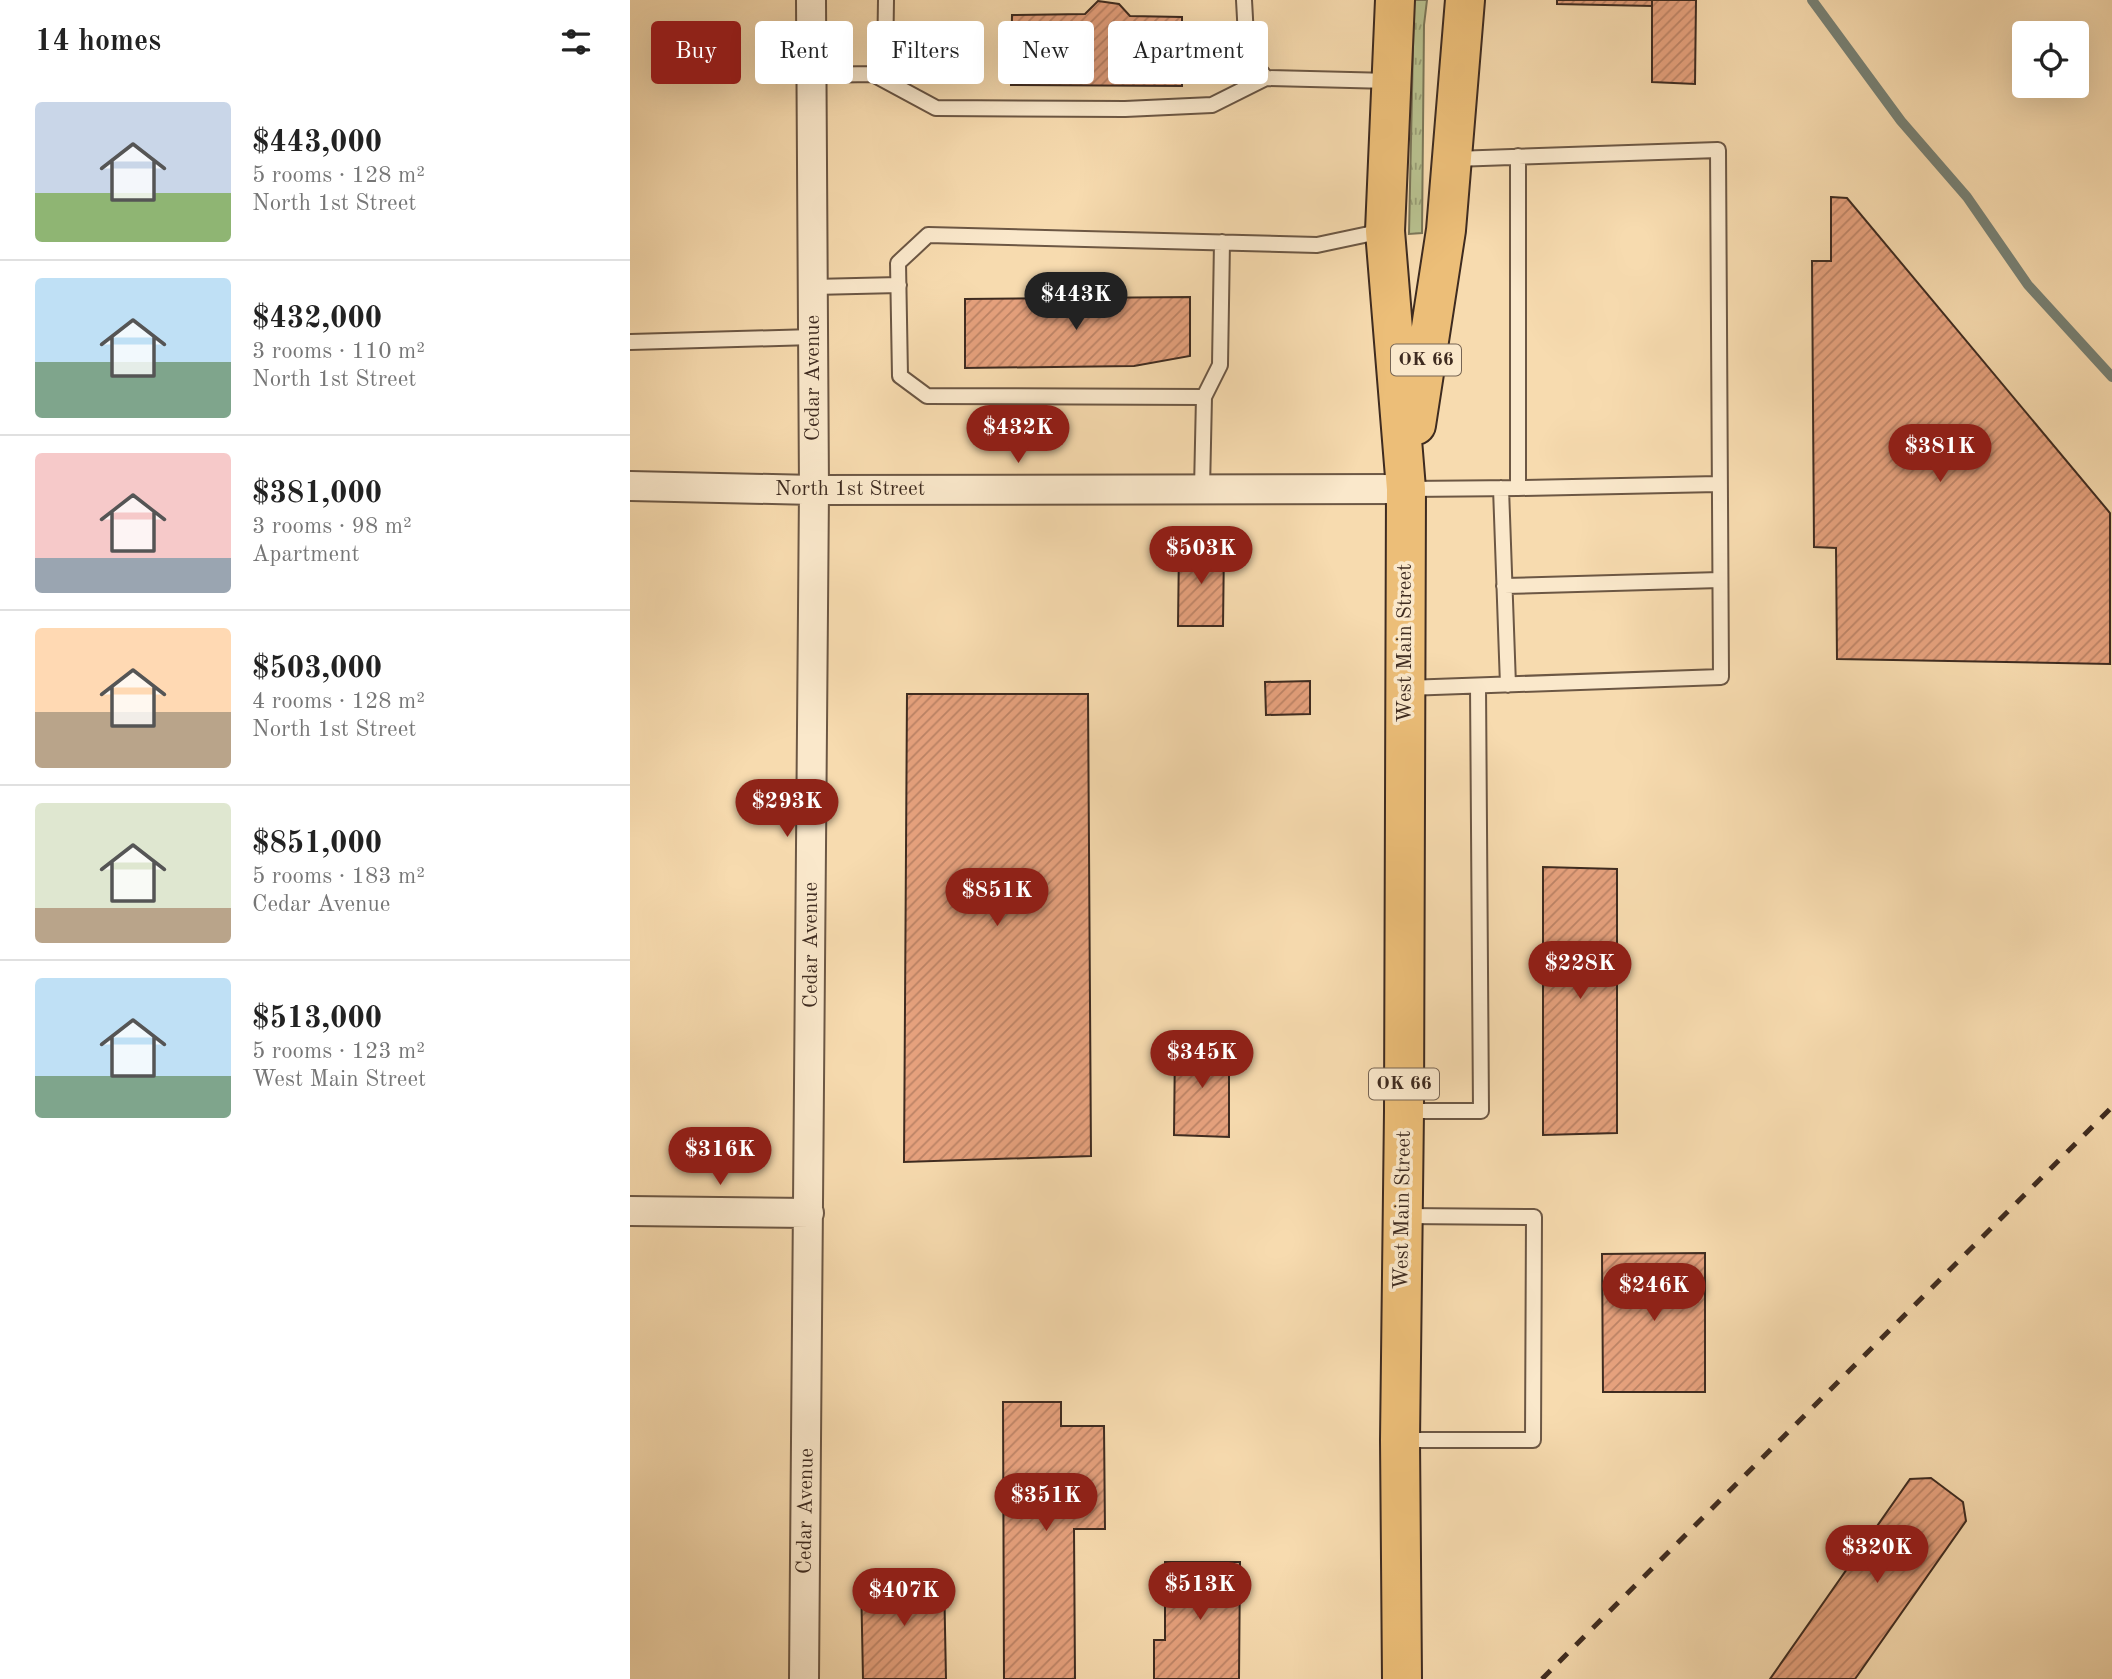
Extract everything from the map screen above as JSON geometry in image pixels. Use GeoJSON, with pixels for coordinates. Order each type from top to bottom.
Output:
{"type":"FeatureCollection","features":[{"type":"Feature","properties":{"kind":"main road","name":"West Main Street"},"geometry":{"type":"LineString","coordinates":[[1395,0],[1385,231],[1406,489],[1400,1440],[1402,1679]]}},
{"type":"Feature","properties":{"kind":"main road","name":"West Main Street"},"geometry":{"type":"LineString","coordinates":[[1406,489],[1446,230],[1465,0]]}},
{"type":"Feature","properties":{"kind":"street","name":"Cedar Avenue"},"geometry":{"type":"LineString","coordinates":[[811,0],[811,21]]}},
{"type":"Feature","properties":{"kind":"street","name":"Cedar Avenue"},"geometry":{"type":"LineString","coordinates":[[804,1679],[814,490],[811,84]]}},
{"type":"Feature","properties":{"kind":"street","name":"North 1st Street"},"geometry":{"type":"LineString","coordinates":[[630,486],[814,490],[1406,489]]}},
{"type":"Feature","properties":{"kind":"street"},"geometry":{"type":"LineString","coordinates":[[630,1211],[809,1213]]}},
{"type":"Feature","properties":{"kind":"lane"},"geometry":{"type":"LineString","coordinates":[[886,0],[886,21]]}},
{"type":"Feature","properties":{"kind":"lane"},"geometry":{"type":"LineString","coordinates":[[1244,0],[1245,21]]}},
{"type":"Feature","properties":{"kind":"lane"},"geometry":{"type":"LineString","coordinates":[[1268,78],[1391,81]]}},
{"type":"Feature","properties":{"kind":"lane"},"geometry":{"type":"LineString","coordinates":[[892,84],[936,108],[1212,105],[1254,84]]}},
{"type":"Feature","properties":{"kind":"lane"},"geometry":{"type":"LineString","coordinates":[[1405,688],[1721,677],[1718,150],[1450,159]]}},
{"type":"Feature","properties":{"kind":"lane"},"geometry":{"type":"LineString","coordinates":[[1518,156],[1518,488]]}},
{"type":"Feature","properties":{"kind":"lane"},"geometry":{"type":"LineString","coordinates":[[1205,397],[927,396],[900,376],[898,263],[928,235],[1317,245],[1385,231]]}},
{"type":"Feature","properties":{"kind":"lane"},"geometry":{"type":"LineString","coordinates":[[1202,489],[1205,397],[1220,365],[1222,242]]}},
{"type":"Feature","properties":{"kind":"lane"},"geometry":{"type":"LineString","coordinates":[[813,287],[898,285]]}},
{"type":"Feature","properties":{"kind":"lane"},"geometry":{"type":"LineString","coordinates":[[630,342],[813,337]]}},
{"type":"Feature","properties":{"kind":"lane"},"geometry":{"type":"LineString","coordinates":[[1406,489],[1718,484]]}},
{"type":"Feature","properties":{"kind":"lane"},"geometry":{"type":"LineString","coordinates":[[1501,488],[1508,685]]}},
{"type":"Feature","properties":{"kind":"lane"},"geometry":{"type":"LineString","coordinates":[[1504,586],[1720,580]]}},
{"type":"Feature","properties":{"kind":"lane"},"geometry":{"type":"LineString","coordinates":[[1404,1111],[1480,1111],[1478,686]]}},
{"type":"Feature","properties":{"kind":"lane"},"geometry":{"type":"LineString","coordinates":[[1400,1440],[1533,1440],[1534,1217],[1403,1216]]}},
{"type":"Feature","properties":{"kind":"green space"},"geometry":{"type":"Polygon","coordinates":[[[1414,0],[1427,0],[1424,25],[1422,233],[1409,234],[1414,0]]]}},
{"type":"Feature","properties":{"kind":"building"},"geometry":{"type":"Polygon","coordinates":[[[1557,0],[1652,0],[1652,6],[1557,4],[1557,0]]]}},
{"type":"Feature","properties":{"kind":"building"},"geometry":{"type":"Polygon","coordinates":[[[1652,0],[1696,0],[1695,84],[1652,82],[1652,0]]]}},
{"type":"Feature","properties":{"kind":"building"},"geometry":{"type":"Polygon","coordinates":[[[1098,1],[1119,4],[1130,16],[1182,17],[1182,21],[1108,21],[1108,84],[1182,86],[1011,85],[1094,84],[1094,21],[1012,21],[1012,15],[1085,14],[1098,1]]]}},
{"type":"Feature","properties":{"kind":"building"},"geometry":{"type":"Polygon","coordinates":[[[1831,197],[1847,198],[2110,513],[2110,664],[1837,659],[1836,548],[1814,547],[1812,261],[1831,261],[1831,197]]]}},
{"type":"Feature","properties":{"kind":"building"},"geometry":{"type":"Polygon","coordinates":[[[1190,297],[1190,356],[1134,366],[965,368],[965,299],[1190,297]]]}},
{"type":"Feature","properties":{"kind":"building"},"geometry":{"type":"Polygon","coordinates":[[[1179,546],[1224,546],[1223,626],[1178,626],[1179,546]]]}},
{"type":"Feature","properties":{"kind":"building"},"geometry":{"type":"Polygon","coordinates":[[[1310,681],[1310,714],[1266,715],[1265,682],[1310,681]]]}},
{"type":"Feature","properties":{"kind":"building"},"geometry":{"type":"Polygon","coordinates":[[[907,694],[1088,694],[1091,1156],[904,1162],[907,694]]]}},
{"type":"Feature","properties":{"kind":"building"},"geometry":{"type":"Polygon","coordinates":[[[1543,867],[1617,869],[1617,1133],[1543,1135],[1543,867]]]}},
{"type":"Feature","properties":{"kind":"building"},"geometry":{"type":"Polygon","coordinates":[[[1175,1043],[1229,1044],[1229,1137],[1174,1135],[1175,1043]]]}},
{"type":"Feature","properties":{"kind":"building"},"geometry":{"type":"Polygon","coordinates":[[[1705,1253],[1705,1392],[1603,1392],[1602,1254],[1705,1253]]]}},
{"type":"Feature","properties":{"kind":"building"},"geometry":{"type":"Polygon","coordinates":[[[1003,1402],[1061,1402],[1061,1426],[1104,1426],[1105,1529],[1074,1529],[1075,1679],[1004,1679],[1003,1402]]]}},
{"type":"Feature","properties":{"kind":"building"},"geometry":{"type":"Polygon","coordinates":[[[1931,1478],[1963,1502],[1966,1521],[1855,1679],[1770,1679],[1910,1479],[1931,1478]]]}},
{"type":"Feature","properties":{"kind":"building"},"geometry":{"type":"Polygon","coordinates":[[[1165,1562],[1240,1562],[1239,1679],[1154,1679],[1154,1640],[1165,1640],[1165,1562]]]}},
{"type":"Feature","properties":{"kind":"building"},"geometry":{"type":"Polygon","coordinates":[[[944,1577],[946,1679],[863,1679],[861,1579],[944,1577]]]}},
{"type":"Feature","properties":{"kind":"waterway"},"geometry":{"type":"LineString","coordinates":[[1812,0],[1901,121],[1967,197],[2028,285],[2112,377]]}},
{"type":"Feature","properties":{"kind":"railway"},"geometry":{"type":"LineString","coordinates":[[1542,1679],[2112,1107]]}}]}
